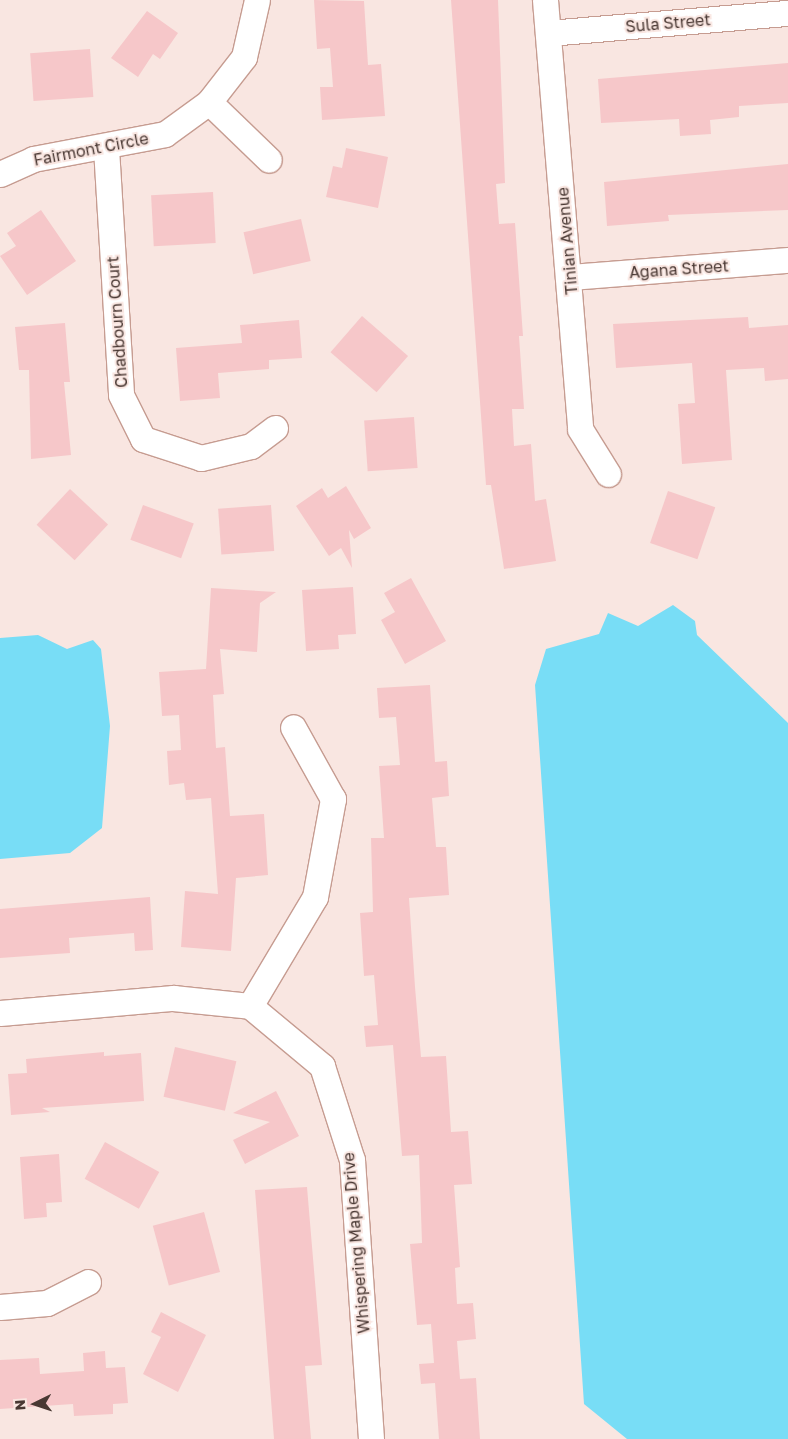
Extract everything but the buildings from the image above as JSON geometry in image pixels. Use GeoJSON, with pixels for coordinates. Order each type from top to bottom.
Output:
{"type":"FeatureCollection","features":[{"type":"Feature","properties":{"kind":"street","name":"Fairmont Circle"},"geometry":{"type":"LineString","coordinates":[[0,174],[33,158],[106,148],[165,134],[209,102],[244,57],[257,0]]}},
{"type":"Feature","properties":{"kind":"street","name":"Tinian Avenue"},"geometry":{"type":"LineString","coordinates":[[545,0],[570,277],[580,429],[608,474]]}},
{"type":"Feature","properties":{"kind":"street","name":"Sula Street"},"geometry":{"type":"LineString","coordinates":[[548,33],[788,13]]}},
{"type":"Feature","properties":{"kind":"street"},"geometry":{"type":"LineString","coordinates":[[209,102],[269,160]]}},
{"type":"Feature","properties":{"kind":"street","name":"Chadbourn Court"},"geometry":{"type":"LineString","coordinates":[[106,148],[122,395],[143,439],[200,458],[251,446],[275,428]]}},
{"type":"Feature","properties":{"kind":"street","name":"Agana Street"},"geometry":{"type":"LineString","coordinates":[[570,277],[788,260]]}},
{"type":"Feature","properties":{"kind":"street"},"geometry":{"type":"LineString","coordinates":[[0,1012],[173,998],[250,1006],[315,897],[333,799],[293,727]]}},
{"type":"Feature","properties":{"kind":"street","name":"Whispering Maple Drive"},"geometry":{"type":"LineString","coordinates":[[250,1006],[322,1066],[352,1160],[372,1439]]}},
{"type":"Feature","properties":{"kind":"street"},"geometry":{"type":"LineString","coordinates":[[0,1307],[47,1303],[88,1282]]}},
{"type":"Feature","properties":{"kind":"water"},"geometry":{"type":"Polygon","coordinates":[[[673,605],[695,621],[697,635],[788,723],[788,1439],[627,1439],[584,1404],[535,685],[546,649],[599,634],[608,613],[638,626],[673,605]]]}},
{"type":"Feature","properties":{"kind":"water"},"geometry":{"type":"Polygon","coordinates":[[[38,635],[67,649],[93,640],[101,649],[110,726],[102,828],[70,853],[0,859],[0,638],[38,635]]]}}]}
